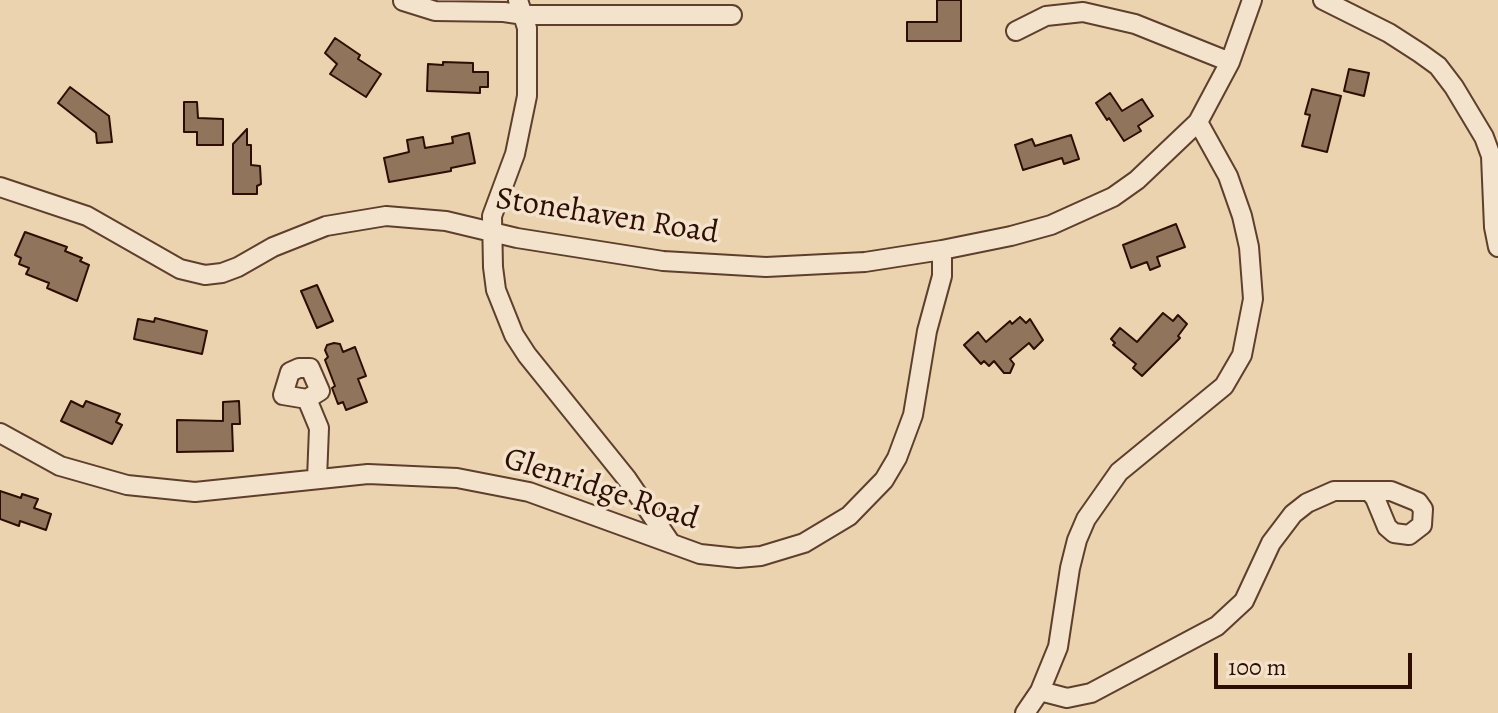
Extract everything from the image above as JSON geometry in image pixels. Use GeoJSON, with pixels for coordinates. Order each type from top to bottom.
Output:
{"type":"FeatureCollection","features":[{"type":"Feature","properties":{"kind":"street","name":"Stonehaven Road"},"geometry":{"type":"LineString","coordinates":[[0,187],[87,216],[180,269],[205,275],[222,273],[301,235],[355,219],[408,216],[597,252],[707,265],[812,266],[942,250],[1022,233],[1090,209],[1137,180],[1198,122],[1230,62],[1252,0]]}},
{"type":"Feature","properties":{"kind":"street"},"geometry":{"type":"LineString","coordinates":[[1323,0],[1379,27],[1420,53],[1438,66],[1454,87],[1484,137],[1491,156],[1494,227],[1498,247]]}},
{"type":"Feature","properties":{"kind":"street"},"geometry":{"type":"LineString","coordinates":[[403,1],[435,11],[504,12],[521,8],[732,15]]}},
{"type":"Feature","properties":{"kind":"street"},"geometry":{"type":"LineString","coordinates":[[521,8],[529,63],[527,96],[515,154],[492,216],[496,290],[514,335],[627,479],[670,542]]}},
{"type":"Feature","properties":{"kind":"street"},"geometry":{"type":"LineString","coordinates":[[1016,31],[1046,16],[1083,12],[1135,24],[1230,62]]}},
{"type":"Feature","properties":{"kind":"street"},"geometry":{"type":"LineString","coordinates":[[1025,713],[1040,691],[1058,647],[1070,568],[1086,519],[1119,472],[1224,386],[1242,355],[1253,299],[1249,247],[1228,176],[1198,122]]}},
{"type":"Feature","properties":{"kind":"street","name":"Glenridge Road"},"geometry":{"type":"LineString","coordinates":[[0,433],[60,466],[91,477],[160,490],[195,492],[317,479],[411,474],[495,483],[570,505],[641,534],[713,557],[738,558],[781,552],[827,531],[867,499],[884,480],[906,437],[913,415],[927,331],[942,276],[942,250]]}},
{"type":"Feature","properties":{"kind":"street"},"geometry":{"type":"LineString","coordinates":[[307,399],[319,428],[317,479]]}},
{"type":"Feature","properties":{"kind":"street"},"geometry":{"type":"LineString","coordinates":[[1040,691],[1067,698],[1091,693],[1217,626],[1244,601],[1271,543],[1293,514],[1307,503],[1334,491],[1369,491]]}},
{"type":"Feature","properties":{"kind":"building"},"geometry":{"type":"Polygon","coordinates":[[[937,0],[961,0],[961,41],[907,41],[907,22],[937,22],[937,0]]]}},
{"type":"Feature","properties":{"kind":"building"},"geometry":{"type":"Polygon","coordinates":[[[335,38],[381,74],[366,97],[330,74],[337,64],[325,53],[335,38]]]}},
{"type":"Feature","properties":{"kind":"building"},"geometry":{"type":"Polygon","coordinates":[[[443,62],[473,63],[473,72],[488,72],[488,87],[480,87],[480,93],[427,91],[428,64],[443,65],[443,62]]]}},
{"type":"Feature","properties":{"kind":"building"},"geometry":{"type":"Polygon","coordinates":[[[1349,69],[1369,73],[1364,96],[1344,91],[1349,69]]]}},
{"type":"Feature","properties":{"kind":"building"},"geometry":{"type":"Polygon","coordinates":[[[70,87],[109,116],[112,142],[97,143],[96,133],[58,103],[70,87]]]}},
{"type":"Feature","properties":{"kind":"building"},"geometry":{"type":"Polygon","coordinates":[[[1312,89],[1341,96],[1327,152],[1302,146],[1310,115],[1305,114],[1312,89]]]}},
{"type":"Feature","properties":{"kind":"building"},"geometry":{"type":"Polygon","coordinates":[[[1110,93],[1122,111],[1142,99],[1153,116],[1138,126],[1141,131],[1124,141],[1096,103],[1110,93]]]}},
{"type":"Feature","properties":{"kind":"building"},"geometry":{"type":"Polygon","coordinates":[[[184,102],[197,102],[198,118],[223,119],[223,145],[197,145],[197,132],[184,132],[184,102]]]}},
{"type":"Feature","properties":{"kind":"building"},"geometry":{"type":"Polygon","coordinates":[[[247,129],[251,165],[260,166],[261,184],[257,186],[257,194],[233,194],[233,144],[247,129]]]}},
{"type":"Feature","properties":{"kind":"building"},"geometry":{"type":"Polygon","coordinates":[[[469,133],[475,163],[451,168],[451,171],[389,182],[384,158],[409,152],[407,140],[423,137],[425,148],[453,143],[452,137],[469,133]]]}},
{"type":"Feature","properties":{"kind":"building"},"geometry":{"type":"Polygon","coordinates":[[[1071,135],[1079,159],[1064,164],[1062,158],[1023,170],[1015,145],[1032,139],[1035,146],[1071,135]]]}},
{"type":"Feature","properties":{"kind":"building"},"geometry":{"type":"Polygon","coordinates":[[[1176,224],[1185,247],[1157,257],[1160,266],[1150,270],[1147,262],[1131,268],[1123,245],[1176,224]]]}},
{"type":"Feature","properties":{"kind":"building"},"geometry":{"type":"Polygon","coordinates":[[[25,232],[67,247],[65,251],[82,258],[80,261],[89,265],[77,301],[47,288],[49,283],[26,274],[29,268],[19,264],[21,258],[15,255],[25,232]]]}},
{"type":"Feature","properties":{"kind":"building"},"geometry":{"type":"Polygon","coordinates":[[[317,285],[333,321],[317,328],[301,291],[317,285]]]}},
{"type":"Feature","properties":{"kind":"building"},"geometry":{"type":"Polygon","coordinates":[[[1163,313],[1173,321],[1178,315],[1187,324],[1178,336],[1180,338],[1142,376],[1133,368],[1136,364],[1113,345],[1115,343],[1111,339],[1120,328],[1137,342],[1163,313]]]}},
{"type":"Feature","properties":{"kind":"building"},"geometry":{"type":"Polygon","coordinates":[[[1020,317],[1026,323],[1030,319],[1043,340],[1034,349],[1029,343],[1010,359],[1014,364],[1010,373],[1004,373],[994,361],[989,366],[984,361],[981,364],[964,345],[978,332],[986,342],[1010,321],[1012,324],[1020,317]]]}},
{"type":"Feature","properties":{"kind":"building"},"geometry":{"type":"Polygon","coordinates":[[[155,318],[207,331],[202,354],[134,339],[138,319],[154,322],[155,318]]]}},
{"type":"Feature","properties":{"kind":"building"},"geometry":{"type":"Polygon","coordinates":[[[340,344],[343,352],[355,347],[366,376],[358,379],[367,402],[346,410],[343,402],[338,404],[325,360],[328,357],[325,350],[327,345],[340,344]]]}},
{"type":"Feature","properties":{"kind":"building"},"geometry":{"type":"Polygon","coordinates":[[[71,401],[83,407],[86,401],[120,414],[116,422],[122,425],[112,444],[61,421],[71,401]]]}},
{"type":"Feature","properties":{"kind":"building"},"geometry":{"type":"Polygon","coordinates":[[[239,401],[240,424],[232,424],[233,451],[177,452],[177,420],[223,421],[223,402],[239,401]]]}},
{"type":"Feature","properties":{"kind":"building"},"geometry":{"type":"Polygon","coordinates":[[[0,491],[21,498],[22,494],[38,499],[34,508],[51,514],[46,530],[20,521],[19,526],[0,519],[0,491]]]}}]}
